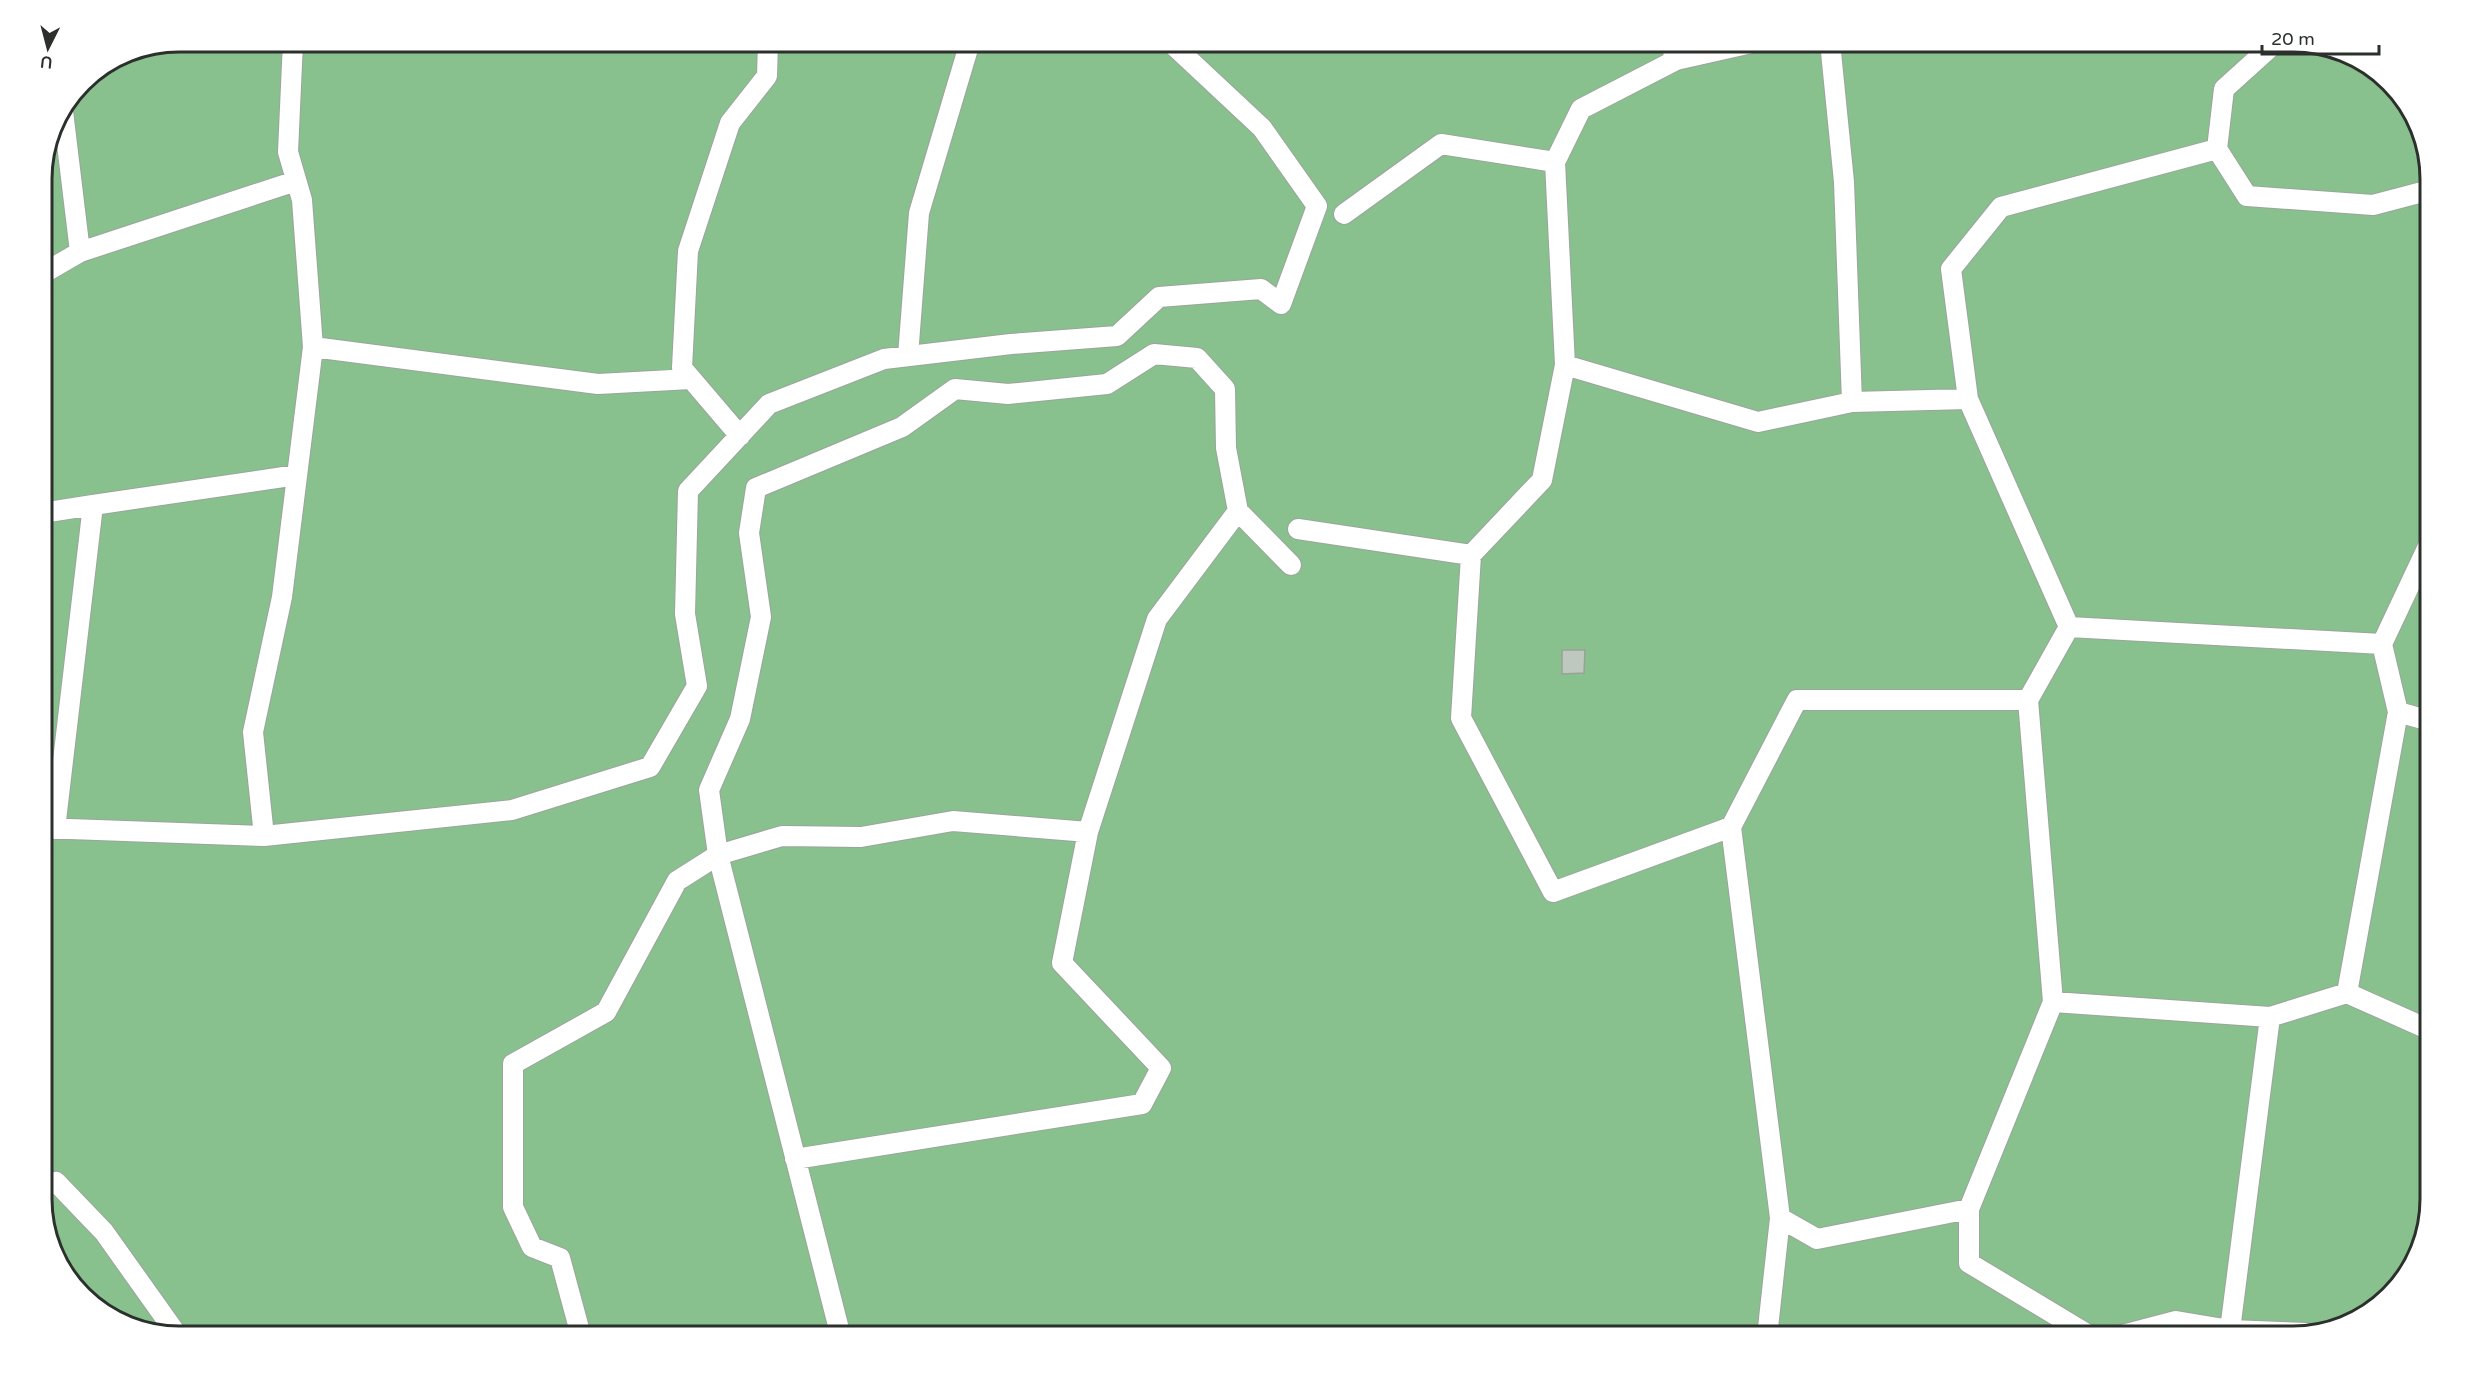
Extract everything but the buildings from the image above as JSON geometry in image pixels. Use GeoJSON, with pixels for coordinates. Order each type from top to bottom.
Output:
{"type":"FeatureCollection","features":[{"type":"Feature","properties":{"kind":"lane"},"geometry":{"type":"LineString","coordinates":[[264,836],[253,732],[282,597],[313,347],[302,200],[288,152],[293,52]]}},
{"type":"Feature","properties":{"kind":"lane"},"geometry":{"type":"LineString","coordinates":[[740,436],[682,368],[688,250],[730,123],[767,76],[768,52]]}},
{"type":"Feature","properties":{"kind":"lane"},"geometry":{"type":"LineString","coordinates":[[908,356],[919,213],[967,52]]}},
{"type":"Feature","properties":{"kind":"lane"},"geometry":{"type":"LineString","coordinates":[[53,828],[264,836],[512,810],[650,768],[697,686],[685,614],[688,491],[770,404],[884,359],[1117,336],[1159,297],[1261,289],[1281,304],[1317,206],[1262,128],[1181,52]]}},
{"type":"Feature","properties":{"kind":"lane"},"geometry":{"type":"LineString","coordinates":[[1671,52],[1581,109],[1555,162],[1564,365],[1542,480],[1471,555],[1461,718],[1553,892],[1731,827]]}},
{"type":"Feature","properties":{"kind":"lane"},"geometry":{"type":"LineString","coordinates":[[1831,52],[1845,182],[1852,402]]}},
{"type":"Feature","properties":{"kind":"lane"},"geometry":{"type":"LineString","coordinates":[[2265,52],[2224,89],[2217,149],[2247,196],[2373,205],[2419,193]]}},
{"type":"Feature","properties":{"kind":"lane"},"geometry":{"type":"LineString","coordinates":[[65,126],[80,252]]}},
{"type":"Feature","properties":{"kind":"lane"},"geometry":{"type":"LineString","coordinates":[[1344,214],[1441,144],[1555,162]]}},
{"type":"Feature","properties":{"kind":"lane"},"geometry":{"type":"LineString","coordinates":[[2069,627],[1968,399],[1951,269],[2001,207],[2217,149]]}},
{"type":"Feature","properties":{"kind":"lane"},"geometry":{"type":"LineString","coordinates":[[53,268],[80,252],[296,181]]}},
{"type":"Feature","properties":{"kind":"lane"},"geometry":{"type":"LineString","coordinates":[[313,347],[598,384],[691,379]]}},
{"type":"Feature","properties":{"kind":"lane"},"geometry":{"type":"LineString","coordinates":[[838,1327],[718,855],[710,790],[740,719],[761,617],[749,533],[756,488],[902,427],[955,388],[1008,394],[1107,384],[1154,354],[1197,358],[1225,389],[1226,448],[1238,511],[1291,565]]}},
{"type":"Feature","properties":{"kind":"lane"},"geometry":{"type":"LineString","coordinates":[[1564,365],[1758,422],[1852,402],[1968,399]]}},
{"type":"Feature","properties":{"kind":"lane"},"geometry":{"type":"LineString","coordinates":[[53,511],[297,475]]}},
{"type":"Feature","properties":{"kind":"lane"},"geometry":{"type":"LineString","coordinates":[[53,799],[93,505]]}},
{"type":"Feature","properties":{"kind":"lane"},"geometry":{"type":"LineString","coordinates":[[795,1160],[1142,1104],[1161,1068],[1062,963],[1088,832],[1157,620],[1238,511]]}},
{"type":"Feature","properties":{"kind":"lane"},"geometry":{"type":"LineString","coordinates":[[1298,530],[1471,555]]}},
{"type":"Feature","properties":{"kind":"lane"},"geometry":{"type":"LineString","coordinates":[[2347,993],[2398,712],[2382,644],[2419,565]]}},
{"type":"Feature","properties":{"kind":"lane"},"geometry":{"type":"LineString","coordinates":[[2069,627],[2382,644]]}},
{"type":"Feature","properties":{"kind":"lane"},"geometry":{"type":"LineString","coordinates":[[2069,627],[2028,700],[2053,1002],[1969,1209],[1969,1263],[2075,1327]]}},
{"type":"Feature","properties":{"kind":"lane"},"geometry":{"type":"LineString","coordinates":[[1768,1327],[1780,1218],[1731,827],[1797,700],[2028,700]]}},
{"type":"Feature","properties":{"kind":"lane"},"geometry":{"type":"LineString","coordinates":[[2398,712],[2420,718]]}},
{"type":"Feature","properties":{"kind":"lane"},"geometry":{"type":"LineString","coordinates":[[579,1327],[560,1258],[532,1247],[513,1207],[513,1064],[606,1012],[676,881],[718,855],[782,836],[861,837],[953,821],[1088,832]]}},
{"type":"Feature","properties":{"kind":"lane"},"geometry":{"type":"LineString","coordinates":[[2053,1002],[2270,1017],[2347,993],[2420,1025]]}},
{"type":"Feature","properties":{"kind":"lane"},"geometry":{"type":"LineString","coordinates":[[2230,1327],[2270,1017]]}},
{"type":"Feature","properties":{"kind":"lane"},"geometry":{"type":"LineString","coordinates":[[53,1183],[56,1182],[104,1232],[171,1326]]}},
{"type":"Feature","properties":{"kind":"lane"},"geometry":{"type":"LineString","coordinates":[[1780,1218],[1817,1239],[1969,1209]]}},
{"type":"Feature","properties":{"kind":"lane"},"geometry":{"type":"LineString","coordinates":[[2153,1327],[2176,1321],[2212,1327]]}},
{"type":"Feature","properties":{"kind":"shaded area"},"geometry":{"type":"Polygon","coordinates":[[[180,52],[2292,52],[2325,57],[2356,70],[2382,90],[2398,109],[2413,139],[2419,172],[2420,1199],[2415,1232],[2402,1263],[2382,1289],[2356,1309],[2325,1322],[2292,1327],[180,1327],[147,1322],[116,1309],[90,1289],[70,1263],[57,1232],[53,1207],[53,172],[62,131],[84,96],[109,74],[131,62],[180,52]]]}}]}
